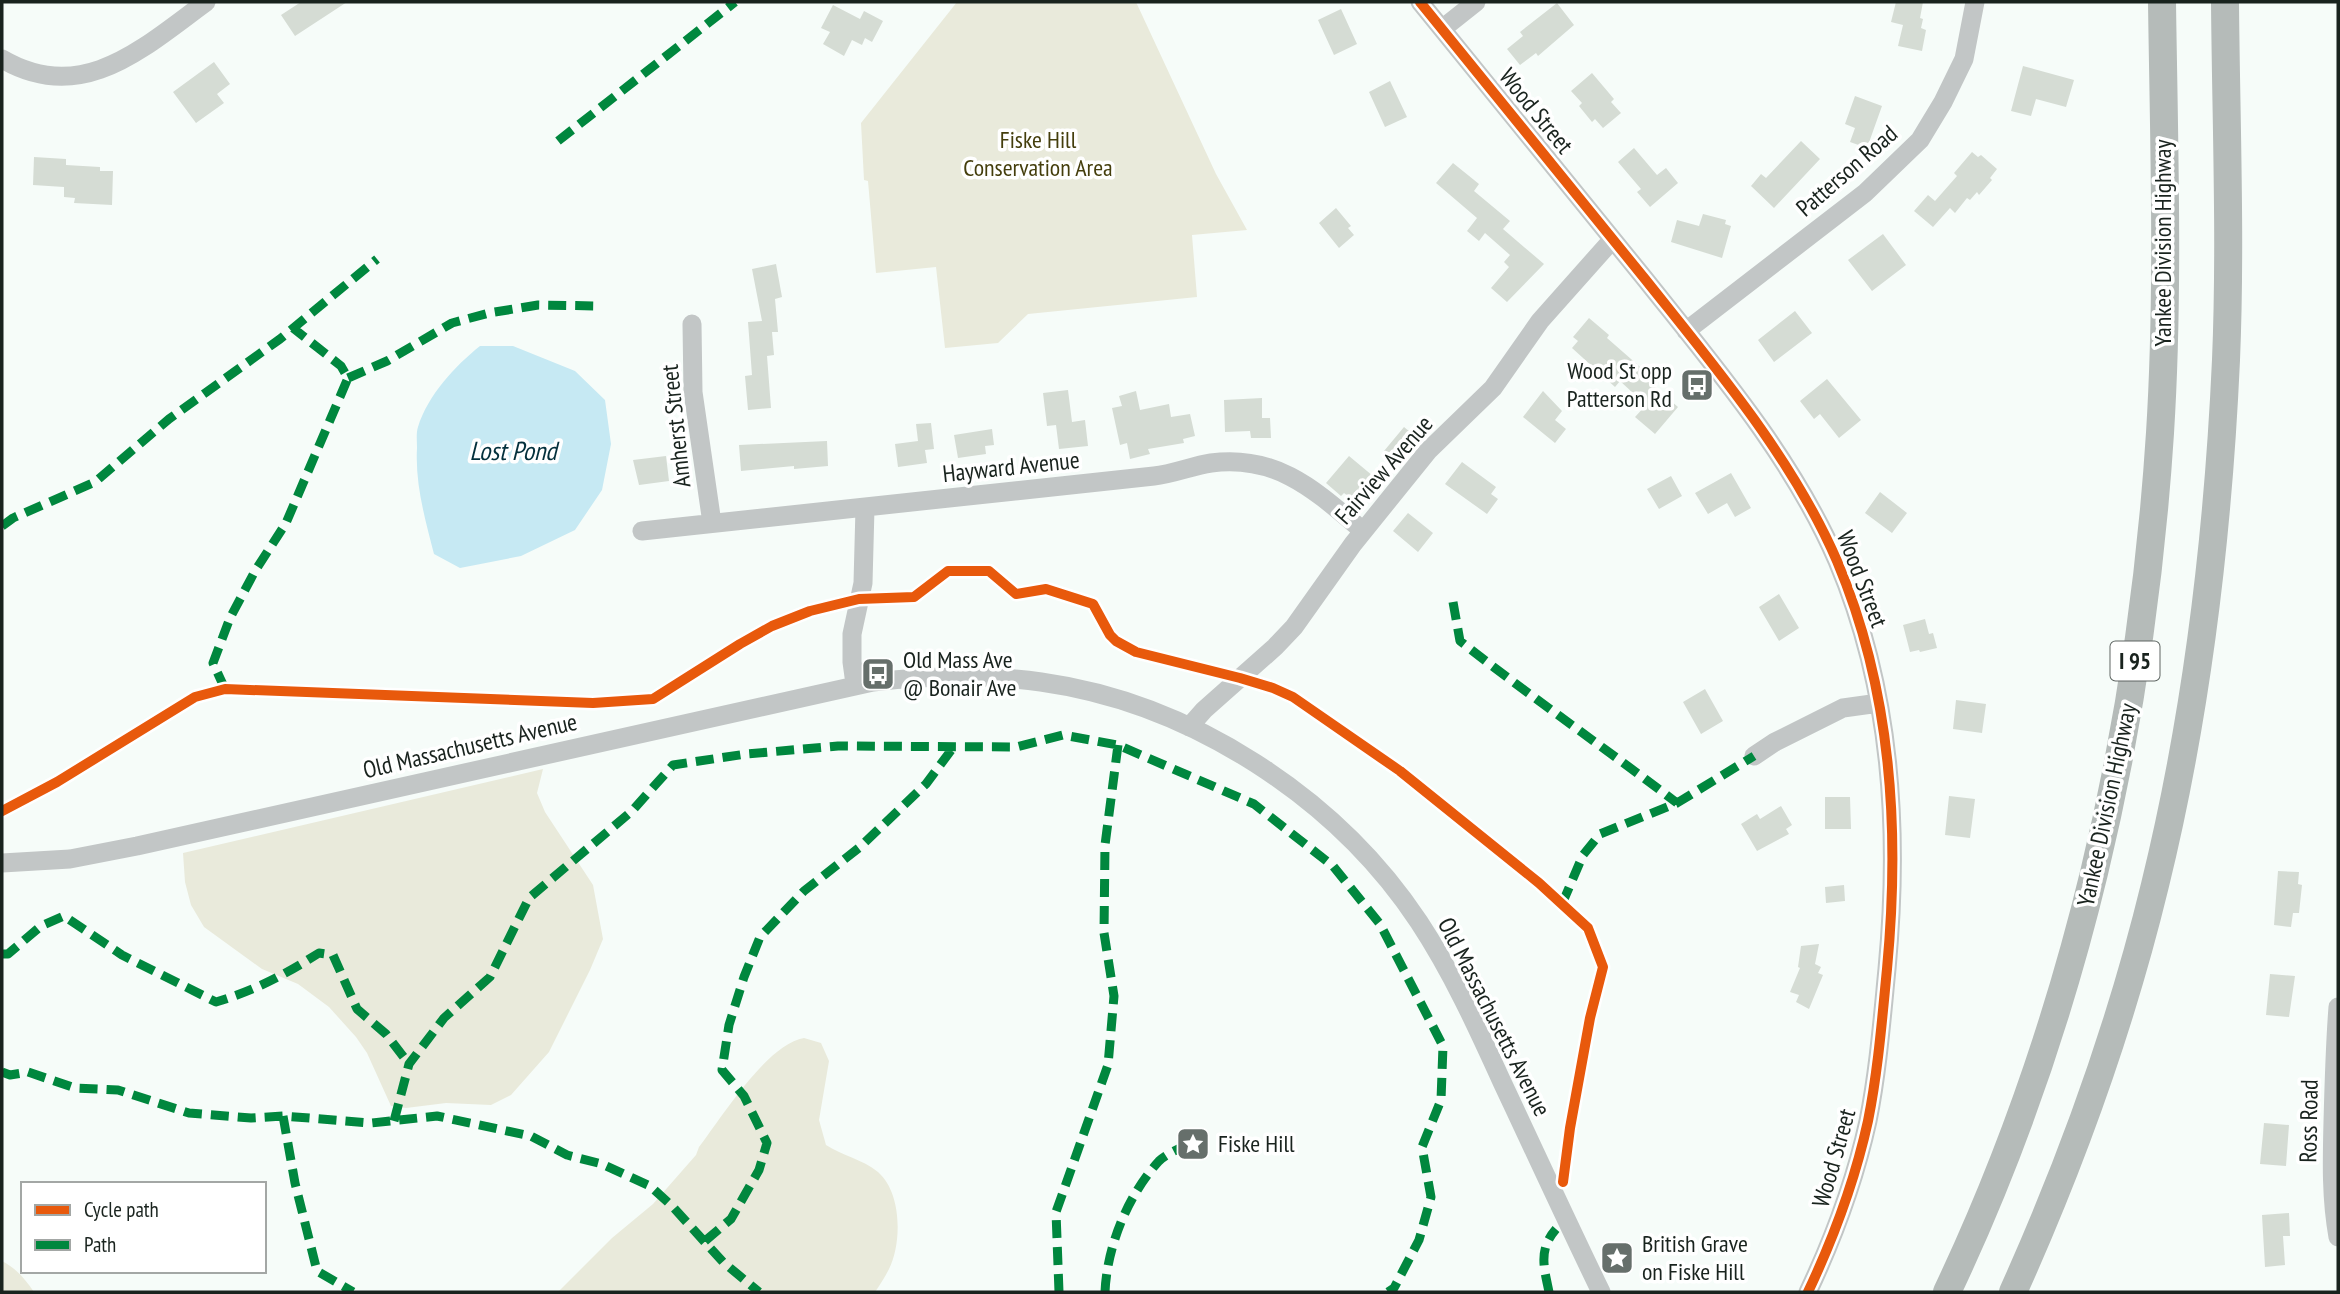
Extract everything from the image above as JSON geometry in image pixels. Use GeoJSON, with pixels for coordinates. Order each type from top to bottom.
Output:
{"type":"FeatureCollection","features":[{"type":"Feature","properties":{"kind":"highway","name":"Yankee Division Highway"},"geometry":{"type":"LineString","coordinates":[[1947,1292],[2017,1125],[2054,1018],[2103,839],[2124,729],[2148,569],[2161,420],[2164,282],[2162,2]]}},
{"type":"Feature","properties":{"kind":"highway","name":"I 95"},"geometry":{"type":"LineString","coordinates":[[2013,1292],[2076,1137],[2125,994],[2164,848],[2192,698],[2216,509],[2225,382],[2228,281],[2225,2]]}},
{"type":"Feature","properties":{"kind":"street"},"geometry":{"type":"LineString","coordinates":[[2,59],[42,76],[69,77],[106,69],[152,42],[206,2]]}},
{"type":"Feature","properties":{"kind":"street","name":"Wood Street"},"geometry":{"type":"LineString","coordinates":[[1420,2],[1686,331],[1767,439],[1820,526],[1838,563],[1856,612],[1879,703],[1889,769],[1893,851],[1891,919],[1877,1065],[1868,1120],[1853,1178],[1829,1246],[1808,1292]]}},
{"type":"Feature","properties":{"kind":"street"},"geometry":{"type":"LineString","coordinates":[[1442,29],[1476,2]]}},
{"type":"Feature","properties":{"kind":"street","name":"Patterson Road"},"geometry":{"type":"LineString","coordinates":[[1686,331],[1865,193],[1920,140],[1964,59],[1975,2]]}},
{"type":"Feature","properties":{"kind":"street","name":"Fairview Avenue"},"geometry":{"type":"LineString","coordinates":[[1189,727],[1204,710],[1289,633],[1363,531],[1433,445],[1493,388],[1540,321],[1612,240]]}},
{"type":"Feature","properties":{"kind":"street","name":"Amherst Street"},"geometry":{"type":"LineString","coordinates":[[692,324],[693,392],[712,523]]}},
{"type":"Feature","properties":{"kind":"street","name":"Hayward Avenue"},"geometry":{"type":"LineString","coordinates":[[642,531],[1154,476],[1225,462],[1265,467],[1294,477],[1312,488],[1363,531]]}},
{"type":"Feature","properties":{"kind":"street"},"geometry":{"type":"LineString","coordinates":[[855,684],[852,634],[863,583],[865,508]]}},
{"type":"Feature","properties":{"kind":"street","name":"Old Massachusetts Avenue"},"geometry":{"type":"LineString","coordinates":[[2,863],[50,861],[113,851],[855,684],[937,676],[997,678],[1041,682],[1114,699],[1189,727],[1262,768],[1311,804],[1364,853],[1401,896],[1435,948],[1469,1010],[1601,1292]]}},
{"type":"Feature","properties":{"kind":"street"},"geometry":{"type":"LineString","coordinates":[[1754,756],[1775,742],[1843,708],[1879,703]]}},
{"type":"Feature","properties":{"kind":"street","name":"Ross Road"},"geometry":{"type":"LineString","coordinates":[[2338,1007],[2332,1167],[2333,1210],[2338,1237]]}},
{"type":"Feature","properties":{"kind":"green space","name":"Fiske Hill Conservation Area"},"geometry":{"type":"Polygon","coordinates":[[[957,2],[1136,2],[1216,174],[1247,230],[1192,235],[1197,297],[1028,314],[998,343],[945,348],[936,267],[876,273],[868,181],[864,180],[861,123],[957,2]]]}},
{"type":"Feature","properties":{"kind":"green space"},"geometry":{"type":"Polygon","coordinates":[[[543,769],[537,793],[545,812],[593,885],[603,939],[549,1052],[511,1095],[491,1105],[446,1103],[406,1108],[391,1106],[367,1053],[329,1007],[298,984],[262,969],[204,927],[191,905],[185,882],[183,853],[543,769]]]}},
{"type":"Feature","properties":{"kind":"green space"},"geometry":{"type":"Polygon","coordinates":[[[804,1038],[821,1043],[829,1061],[819,1120],[826,1145],[878,1172],[892,1192],[898,1232],[896,1246],[887,1272],[875,1292],[558,1292],[612,1238],[653,1204],[696,1155],[699,1147],[761,1067],[775,1053],[804,1038]]]}},
{"type":"Feature","properties":{"kind":"green space"},"geometry":{"type":"Polygon","coordinates":[[[2,1261],[12,1267],[34,1292],[2,1292],[2,1261]]]}},
{"type":"Feature","properties":{"kind":"water","name":"Lost Pond"},"geometry":{"type":"Polygon","coordinates":[[[480,346],[513,346],[575,371],[605,400],[611,444],[602,490],[575,530],[521,556],[460,568],[434,554],[419,488],[417,432],[435,393],[452,372],[480,346]]]}},
{"type":"Feature","properties":{"kind":"building"},"geometry":{"type":"Polygon","coordinates":[[[301,2],[347,2],[295,36],[281,15],[301,2]]]}},
{"type":"Feature","properties":{"kind":"building"},"geometry":{"type":"Polygon","coordinates":[[[1896,2],[1923,2],[1921,28],[1926,30],[1922,51],[1898,46],[1903,25],[1891,22],[1896,2]]]}},
{"type":"Feature","properties":{"kind":"building"},"geometry":{"type":"Polygon","coordinates":[[[1557,3],[1574,25],[1538,56],[1536,53],[1520,65],[1507,49],[1523,36],[1520,32],[1557,3]]]}},
{"type":"Feature","properties":{"kind":"building"},"geometry":{"type":"Polygon","coordinates":[[[833,5],[860,19],[864,11],[883,21],[872,42],[865,38],[862,45],[852,40],[844,56],[823,44],[830,32],[821,28],[833,5]]]}},
{"type":"Feature","properties":{"kind":"building"},"geometry":{"type":"Polygon","coordinates":[[[1341,9],[1357,44],[1334,55],[1318,20],[1341,9]]]}},
{"type":"Feature","properties":{"kind":"building"},"geometry":{"type":"Polygon","coordinates":[[[214,62],[230,84],[217,94],[224,103],[196,123],[173,92],[214,62]]]}},
{"type":"Feature","properties":{"kind":"building"},"geometry":{"type":"Polygon","coordinates":[[[2023,66],[2074,80],[2066,107],[2036,99],[2031,116],[2011,111],[2023,66]]]}},
{"type":"Feature","properties":{"kind":"building"},"geometry":{"type":"Polygon","coordinates":[[[1592,73],[1614,99],[1611,102],[1621,113],[1603,128],[1595,119],[1592,122],[1579,106],[1582,103],[1571,91],[1592,73]]]}},
{"type":"Feature","properties":{"kind":"building"},"geometry":{"type":"Polygon","coordinates":[[[1390,81],[1407,117],[1385,127],[1369,92],[1390,81]]]}},
{"type":"Feature","properties":{"kind":"building"},"geometry":{"type":"Polygon","coordinates":[[[1855,96],[1882,106],[1867,148],[1850,142],[1855,128],[1845,124],[1855,96]]]}},
{"type":"Feature","properties":{"kind":"building"},"geometry":{"type":"Polygon","coordinates":[[[1801,141],[1820,159],[1774,208],[1751,186],[1761,174],[1766,178],[1801,141]]]}},
{"type":"Feature","properties":{"kind":"building"},"geometry":{"type":"Polygon","coordinates":[[[1634,148],[1657,175],[1666,168],[1678,183],[1650,207],[1637,192],[1641,189],[1618,162],[1634,148]]]}},
{"type":"Feature","properties":{"kind":"building"},"geometry":{"type":"Polygon","coordinates":[[[1972,152],[1978,157],[1981,155],[1997,169],[1990,178],[1992,180],[1979,195],[1977,192],[1970,200],[1967,198],[1955,213],[1950,208],[1933,227],[1914,211],[1928,195],[1935,201],[1957,176],[1954,173],[1972,152]]]}},
{"type":"Feature","properties":{"kind":"building"},"geometry":{"type":"Polygon","coordinates":[[[34,157],[66,159],[66,165],[100,167],[100,171],[113,171],[112,205],[74,203],[75,198],[64,197],[64,187],[33,185],[34,157]]]}},
{"type":"Feature","properties":{"kind":"building"},"geometry":{"type":"Polygon","coordinates":[[[1453,163],[1479,184],[1474,191],[1510,221],[1503,229],[1544,264],[1507,302],[1491,288],[1509,267],[1504,262],[1510,255],[1485,233],[1479,241],[1467,231],[1477,218],[1436,183],[1453,163]]]}},
{"type":"Feature","properties":{"kind":"building"},"geometry":{"type":"Polygon","coordinates":[[[1336,208],[1351,226],[1348,228],[1354,235],[1339,248],[1319,223],[1336,208]]]}},
{"type":"Feature","properties":{"kind":"building"},"geometry":{"type":"Polygon","coordinates":[[[1703,214],[1726,220],[1725,224],[1731,226],[1722,258],[1671,242],[1677,220],[1699,226],[1703,214]]]}},
{"type":"Feature","properties":{"kind":"building"},"geometry":{"type":"Polygon","coordinates":[[[1883,234],[1906,265],[1872,291],[1848,260],[1883,234]]]}},
{"type":"Feature","properties":{"kind":"building"},"geometry":{"type":"Polygon","coordinates":[[[776,264],[782,297],[775,299],[778,332],[772,332],[774,355],[767,356],[771,408],[748,410],[745,376],[752,375],[748,322],[762,321],[752,269],[776,264]]]}},
{"type":"Feature","properties":{"kind":"building"},"geometry":{"type":"Polygon","coordinates":[[[1795,311],[1812,333],[1774,362],[1758,340],[1795,311]]]}},
{"type":"Feature","properties":{"kind":"building"},"geometry":{"type":"Polygon","coordinates":[[[1589,318],[1609,335],[1607,338],[1647,373],[1643,377],[1678,407],[1655,434],[1635,417],[1646,405],[1620,381],[1615,387],[1572,348],[1578,341],[1573,337],[1589,318]]]}},
{"type":"Feature","properties":{"kind":"building"},"geometry":{"type":"Polygon","coordinates":[[[1827,379],[1861,420],[1839,438],[1820,414],[1814,419],[1800,401],[1827,379]]]}},
{"type":"Feature","properties":{"kind":"building"},"geometry":{"type":"Polygon","coordinates":[[[1068,390],[1072,422],[1085,420],[1088,446],[1059,449],[1056,425],[1047,426],[1043,393],[1068,390]]]}},
{"type":"Feature","properties":{"kind":"building"},"geometry":{"type":"Polygon","coordinates":[[[1136,391],[1140,410],[1169,404],[1171,417],[1190,414],[1195,436],[1183,439],[1184,443],[1148,449],[1150,454],[1130,459],[1127,443],[1120,445],[1112,408],[1122,406],[1119,396],[1136,391]]]}},
{"type":"Feature","properties":{"kind":"building"},"geometry":{"type":"Polygon","coordinates":[[[1543,391],[1562,411],[1555,420],[1566,429],[1555,443],[1523,417],[1543,391]]]}},
{"type":"Feature","properties":{"kind":"building"},"geometry":{"type":"Polygon","coordinates":[[[1262,398],[1262,418],[1270,418],[1271,438],[1251,438],[1250,431],[1225,432],[1224,400],[1262,398]]]}},
{"type":"Feature","properties":{"kind":"building"},"geometry":{"type":"Polygon","coordinates":[[[931,423],[934,449],[925,450],[927,463],[898,467],[895,444],[918,441],[916,424],[931,423]]]}},
{"type":"Feature","properties":{"kind":"building"},"geometry":{"type":"Polygon","coordinates":[[[1404,427],[1416,437],[1396,461],[1384,451],[1404,427]]]}},
{"type":"Feature","properties":{"kind":"building"},"geometry":{"type":"Polygon","coordinates":[[[992,429],[994,445],[985,446],[986,454],[958,458],[954,435],[992,429]]]}},
{"type":"Feature","properties":{"kind":"building"},"geometry":{"type":"Polygon","coordinates":[[[827,441],[828,466],[741,471],[739,445],[827,441]]]}},
{"type":"Feature","properties":{"kind":"building"},"geometry":{"type":"Polygon","coordinates":[[[666,456],[669,481],[639,485],[633,460],[666,456]]]}},
{"type":"Feature","properties":{"kind":"building"},"geometry":{"type":"Polygon","coordinates":[[[1349,456],[1373,476],[1353,500],[1344,493],[1341,496],[1326,483],[1349,456]]]}},
{"type":"Feature","properties":{"kind":"building"},"geometry":{"type":"Polygon","coordinates":[[[1462,462],[1496,487],[1491,494],[1498,499],[1487,514],[1445,484],[1462,462]]]}},
{"type":"Feature","properties":{"kind":"building"},"geometry":{"type":"Polygon","coordinates":[[[1731,473],[1751,508],[1735,517],[1727,503],[1708,514],[1695,493],[1731,473]]]}},
{"type":"Feature","properties":{"kind":"building"},"geometry":{"type":"Polygon","coordinates":[[[1671,476],[1682,496],[1659,509],[1647,489],[1671,476]]]}},
{"type":"Feature","properties":{"kind":"building"},"geometry":{"type":"Polygon","coordinates":[[[1880,492],[1907,513],[1892,533],[1865,513],[1880,492]]]}},
{"type":"Feature","properties":{"kind":"building"},"geometry":{"type":"Polygon","coordinates":[[[1408,513],[1433,533],[1418,552],[1393,531],[1408,513]]]}},
{"type":"Feature","properties":{"kind":"building"},"geometry":{"type":"Polygon","coordinates":[[[1779,594],[1799,628],[1779,641],[1759,607],[1779,594]]]}},
{"type":"Feature","properties":{"kind":"building"},"geometry":{"type":"Polygon","coordinates":[[[1925,619],[1937,648],[1910,652],[1903,625],[1925,619]]]}},
{"type":"Feature","properties":{"kind":"building"},"geometry":{"type":"Polygon","coordinates":[[[1705,689],[1723,721],[1701,734],[1683,702],[1705,689]]]}},
{"type":"Feature","properties":{"kind":"building"},"geometry":{"type":"Polygon","coordinates":[[[1956,700],[1986,704],[1982,733],[1953,729],[1956,700]]]}},
{"type":"Feature","properties":{"kind":"building"},"geometry":{"type":"Polygon","coordinates":[[[1949,796],[1975,799],[1970,838],[1945,835],[1949,796]]]}},
{"type":"Feature","properties":{"kind":"building"},"geometry":{"type":"Polygon","coordinates":[[[1825,797],[1850,797],[1851,829],[1825,829],[1825,797]]]}},
{"type":"Feature","properties":{"kind":"building"},"geometry":{"type":"Polygon","coordinates":[[[1781,806],[1792,825],[1786,829],[1789,834],[1757,851],[1741,824],[1757,814],[1760,819],[1781,806]]]}},
{"type":"Feature","properties":{"kind":"building"},"geometry":{"type":"Polygon","coordinates":[[[2278,871],[2299,872],[2298,884],[2302,885],[2299,913],[2293,913],[2291,927],[2274,925],[2278,871]]]}},
{"type":"Feature","properties":{"kind":"building"},"geometry":{"type":"Polygon","coordinates":[[[1844,885],[1845,901],[1826,903],[1825,887],[1844,885]]]}},
{"type":"Feature","properties":{"kind":"building"},"geometry":{"type":"Polygon","coordinates":[[[1819,944],[1815,964],[1821,967],[1818,973],[1823,975],[1809,1009],[1796,1002],[1799,995],[1790,992],[1800,968],[1801,946],[1819,944]]]}},
{"type":"Feature","properties":{"kind":"building"},"geometry":{"type":"Polygon","coordinates":[[[2270,974],[2295,976],[2289,1017],[2266,1015],[2270,974]]]}},
{"type":"Feature","properties":{"kind":"building"},"geometry":{"type":"Polygon","coordinates":[[[2264,1123],[2289,1125],[2286,1166],[2260,1164],[2264,1123]]]}},
{"type":"Feature","properties":{"kind":"building"},"geometry":{"type":"Polygon","coordinates":[[[2289,1213],[2290,1236],[2283,1236],[2285,1265],[2265,1267],[2262,1215],[2289,1213]]]}},
{"type":"Feature","properties":{"kind":"marked path"},"geometry":{"type":"LineString","coordinates":[[558,141],[735,2]]}},
{"type":"Feature","properties":{"kind":"marked path"},"geometry":{"type":"LineString","coordinates":[[2,526],[13,518],[95,482],[169,419],[280,339],[377,259]]}},
{"type":"Feature","properties":{"kind":"marked path"},"geometry":{"type":"LineString","coordinates":[[348,378],[387,361],[452,323],[489,313],[538,305],[598,306]]}},
{"type":"Feature","properties":{"kind":"marked path"},"geometry":{"type":"LineString","coordinates":[[225,689],[213,663],[230,618],[255,571],[286,523],[348,378],[341,366],[293,328]]}},
{"type":"Feature","properties":{"kind":"marked path"},"geometry":{"type":"LineString","coordinates":[[1453,602],[1460,641],[1677,803]]}},
{"type":"Feature","properties":{"kind":"marked path"},"geometry":{"type":"LineString","coordinates":[[394,1121],[409,1064],[444,1018],[490,977],[529,898],[632,811],[673,765],[746,754],[838,746],[1016,747],[1063,735],[1118,745],[1254,804],[1333,866],[1380,924],[1443,1046],[1441,1100],[1422,1147],[1431,1197],[1419,1240],[1394,1288],[1388,1292]]}},
{"type":"Feature","properties":{"kind":"marked path"},"geometry":{"type":"LineString","coordinates":[[705,1241],[731,1219],[759,1170],[767,1143],[744,1096],[722,1070],[729,1025],[760,937],[804,891],[860,847],[926,784],[955,745]]}},
{"type":"Feature","properties":{"kind":"marked path"},"geometry":{"type":"LineString","coordinates":[[1059,1292],[1056,1212],[1108,1065],[1114,996],[1104,933],[1105,845],[1118,745]]}},
{"type":"Feature","properties":{"kind":"marked path"},"geometry":{"type":"LineString","coordinates":[[1562,904],[1583,855],[1600,834],[1677,803],[1754,756]]}},
{"type":"Feature","properties":{"kind":"marked path"},"geometry":{"type":"LineString","coordinates":[[2,954],[8,954],[41,926],[64,916],[122,955],[216,1002],[269,981],[319,953],[333,955],[357,1009],[386,1034],[409,1064]]}},
{"type":"Feature","properties":{"kind":"marked path"},"geometry":{"type":"LineString","coordinates":[[2,1072],[10,1075],[28,1072],[75,1088],[118,1090],[189,1113],[251,1118],[283,1116],[371,1123],[437,1116],[531,1136],[567,1155],[602,1164],[650,1186],[723,1262],[759,1292]]}},
{"type":"Feature","properties":{"kind":"marked path"},"geometry":{"type":"LineString","coordinates":[[283,1116],[295,1183],[317,1271],[353,1292]]}},
{"type":"Feature","properties":{"kind":"marked path"},"geometry":{"type":"LineString","coordinates":[[1105,1292],[1110,1257],[1129,1205],[1159,1161],[1188,1144]]}},
{"type":"Feature","properties":{"kind":"marked path"},"geometry":{"type":"LineString","coordinates":[[1549,1292],[1544,1259],[1547,1244],[1556,1229]]}},
{"type":"Feature","properties":{"kind":"cycle path"},"geometry":{"type":"LineString","coordinates":[[1420,2],[1645,279],[1750,414],[1798,485],[1819,523],[1837,561],[1855,610],[1870,660],[1887,762],[1891,814],[1891,917],[1879,1045],[1868,1121],[1843,1208],[1808,1292]]}},
{"type":"Feature","properties":{"kind":"cycle path"},"geometry":{"type":"LineString","coordinates":[[2,811],[57,782],[195,697],[225,689],[593,703],[653,699],[772,626],[810,611],[859,599],[914,597],[948,571],[989,571],[1016,594],[1046,589],[1093,604],[1110,635],[1136,652],[1240,678],[1293,697],[1400,771],[1539,883],[1588,928],[1603,967],[1590,1018],[1563,1182]]}},
{"type":"Feature","properties":{"kind":"place","name":"Wood St opp Patterson Rd"},"geometry":{"type":"Point","coordinates":[1697,385]}},
{"type":"Feature","properties":{"kind":"place","name":"Old Mass Ave @ Bonair Ave"},"geometry":{"type":"Point","coordinates":[878,674]}},
{"type":"Feature","properties":{"kind":"place","name":"Fiske Hill"},"geometry":{"type":"Point","coordinates":[1193,1144]}},
{"type":"Feature","properties":{"kind":"place","name":"British Grave on Fiske Hill"},"geometry":{"type":"Point","coordinates":[1617,1258]}}]}
